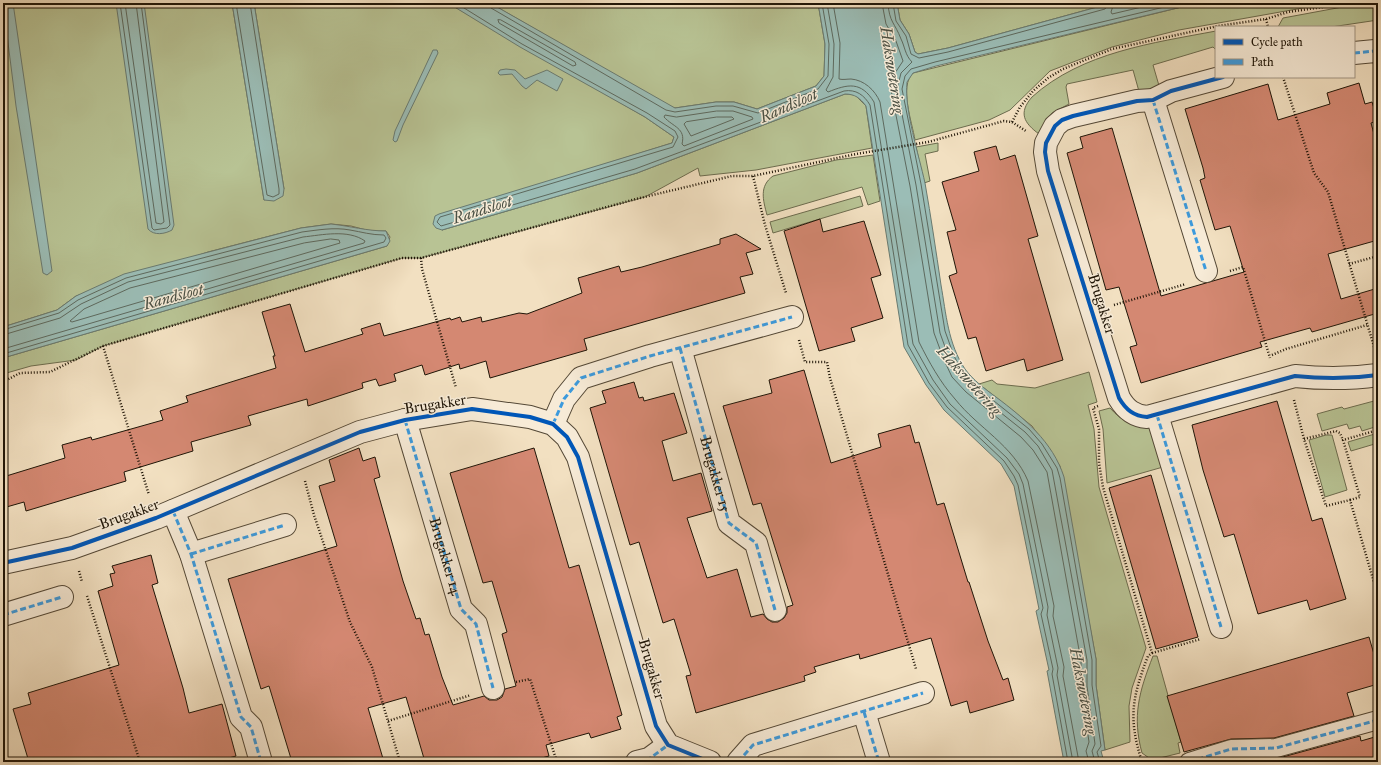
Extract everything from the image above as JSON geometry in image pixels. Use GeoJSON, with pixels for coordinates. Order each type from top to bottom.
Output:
{"type":"FeatureCollection","features":[{"type":"Feature","properties":{"kind":"street"},"geometry":{"type":"LineString","coordinates":[[1355,53],[1374,50],[1378,52]]}},
{"type":"Feature","properties":{"kind":"street","name":"Brugakker"},"geometry":{"type":"LineString","coordinates":[[1219,78],[1171,91],[1153,100],[1137,101],[1062,120],[1055,126],[1046,143],[1045,152],[1048,171],[1119,398],[1126,409],[1138,416],[1147,417],[1281,378],[1295,376],[1340,378],[1378,375]]}},
{"type":"Feature","properties":{"kind":"street"},"geometry":{"type":"LineString","coordinates":[[1153,100],[1206,274]]}},
{"type":"Feature","properties":{"kind":"street"},"geometry":{"type":"LineString","coordinates":[[553,424],[564,399],[581,378],[680,348],[792,317]]}},
{"type":"Feature","properties":{"kind":"street","name":"Brugakker 15"},"geometry":{"type":"LineString","coordinates":[[680,348],[729,523],[756,543],[775,610]]}},
{"type":"Feature","properties":{"kind":"street","name":"Brugakker"},"geometry":{"type":"LineString","coordinates":[[3,563],[72,548],[165,515],[360,432],[405,420],[472,409],[530,417],[553,424],[567,437],[578,457],[656,726],[668,745]]}},
{"type":"Feature","properties":{"kind":"street"},"geometry":{"type":"LineString","coordinates":[[1157,415],[1221,627]]}},
{"type":"Feature","properties":{"kind":"street","name":"Brugakker 14"},"geometry":{"type":"LineString","coordinates":[[405,420],[461,609],[476,624],[494,688]]}},
{"type":"Feature","properties":{"kind":"street","name":"Brugakker"},"geometry":{"type":"LineString","coordinates":[[165,515],[191,554],[241,717],[251,727],[261,762]]}},
{"type":"Feature","properties":{"kind":"street"},"geometry":{"type":"LineString","coordinates":[[191,554],[285,525]]}},
{"type":"Feature","properties":{"kind":"street"},"geometry":{"type":"LineString","coordinates":[[3,615],[62,597]]}},
{"type":"Feature","properties":{"kind":"street"},"geometry":{"type":"LineString","coordinates":[[738,762],[753,745],[923,693]]}},
{"type":"Feature","properties":{"kind":"street"},"geometry":{"type":"LineString","coordinates":[[864,712],[879,762]]}},
{"type":"Feature","properties":{"kind":"street"},"geometry":{"type":"LineString","coordinates":[[1189,762],[1232,750],[1276,748],[1378,720]]}},
{"type":"Feature","properties":{"kind":"street"},"geometry":{"type":"LineString","coordinates":[[637,762],[649,759],[668,745],[710,762]]}},
{"type":"Feature","properties":{"kind":"path"},"geometry":{"type":"LineString","coordinates":[[1218,26],[1266,19],[1288,12],[1351,3]]}},
{"type":"Feature","properties":{"kind":"path"},"geometry":{"type":"LineString","coordinates":[[1266,19],[1268,26]]}},
{"type":"Feature","properties":{"kind":"path"},"geometry":{"type":"LineString","coordinates":[[3,382],[20,373],[50,372],[103,346],[402,258],[421,258],[636,199],[732,176],[753,176],[856,154],[928,142],[1004,121],[1012,122],[1024,102],[1048,78],[1063,69],[1112,49],[1215,27]]}},
{"type":"Feature","properties":{"kind":"path"},"geometry":{"type":"LineString","coordinates":[[1283,78],[1314,173],[1328,192],[1376,354]]}},
{"type":"Feature","properties":{"kind":"path"},"geometry":{"type":"LineString","coordinates":[[753,176],[765,225],[805,362],[827,362],[830,378],[923,693]]}},
{"type":"Feature","properties":{"kind":"path"},"geometry":{"type":"LineString","coordinates":[[1349,264],[1378,256]]}},
{"type":"Feature","properties":{"kind":"path"},"geometry":{"type":"LineString","coordinates":[[421,258],[422,269],[461,412]]}},
{"type":"Feature","properties":{"kind":"path"},"geometry":{"type":"LineString","coordinates":[[1092,312],[1206,274],[1243,267],[1269,356],[1281,378],[1291,390],[1304,439],[1326,506],[1360,497],[1340,433],[1336,431],[1304,439]]}},
{"type":"Feature","properties":{"kind":"path"},"geometry":{"type":"LineString","coordinates":[[1269,356],[1286,349],[1367,325]]}},
{"type":"Feature","properties":{"kind":"path"},"geometry":{"type":"LineString","coordinates":[[103,346],[165,515]]}},
{"type":"Feature","properties":{"kind":"path"},"geometry":{"type":"LineString","coordinates":[[1119,398],[1093,408],[1099,430],[1099,463],[1103,487],[1152,653]]}},
{"type":"Feature","properties":{"kind":"path"},"geometry":{"type":"LineString","coordinates":[[1343,440],[1378,430]]}},
{"type":"Feature","properties":{"kind":"path"},"geometry":{"type":"LineString","coordinates":[[297,459],[350,622],[372,667],[400,762]]}},
{"type":"Feature","properties":{"kind":"path"},"geometry":{"type":"LineString","coordinates":[[1350,500],[1378,596]]}},
{"type":"Feature","properties":{"kind":"path"},"geometry":{"type":"LineString","coordinates":[[72,548],[84,585]]}},
{"type":"Feature","properties":{"kind":"path"},"geometry":{"type":"LineString","coordinates":[[86,593],[140,762]]}},
{"type":"Feature","properties":{"kind":"path"},"geometry":{"type":"LineString","coordinates":[[1142,762],[1135,741],[1133,720],[1136,690],[1148,656],[1152,653],[1222,632],[1221,627]]}},
{"type":"Feature","properties":{"kind":"green space"},"geometry":{"type":"Polygon","coordinates":[[[3,3],[232,3],[264,200],[284,189],[254,3],[448,3],[645,117],[674,137],[672,143],[570,175],[442,230],[637,173],[845,94],[855,95],[866,106],[872,148],[756,170],[700,176],[698,168],[645,197],[421,258],[402,258],[103,346],[76,360],[31,366],[3,374],[3,358],[387,246],[390,237],[386,231],[370,231],[351,226],[331,224],[301,228],[208,252],[76,296],[57,310],[3,327],[3,3]]]}},
{"type":"Feature","properties":{"kind":"green space"},"geometry":{"type":"Polygon","coordinates":[[[490,3],[818,3],[825,44],[824,76],[816,86],[757,109],[734,102],[716,102],[675,108],[668,106],[490,3]]]}},
{"type":"Feature","properties":{"kind":"green space"},"geometry":{"type":"Polygon","coordinates":[[[897,3],[1112,3],[948,48],[918,54],[915,52],[909,34],[900,20],[897,3]]]}},
{"type":"Feature","properties":{"kind":"green space"},"geometry":{"type":"Polygon","coordinates":[[[1198,3],[1331,3],[1179,30],[1112,47],[1050,71],[1010,110],[989,120],[915,140],[909,114],[907,95],[907,86],[913,73],[1198,3]]]}},
{"type":"Feature","properties":{"kind":"green space"},"geometry":{"type":"Polygon","coordinates":[[[1364,3],[1378,3],[1378,20],[1338,26],[1279,26],[1283,18],[1364,3]]]}},
{"type":"Feature","properties":{"kind":"green space"},"geometry":{"type":"Polygon","coordinates":[[[1215,31],[1215,49],[1213,47],[1153,65],[1160,89],[1140,95],[1133,70],[1067,84],[1066,87],[1069,104],[1052,113],[1039,134],[1027,122],[1024,113],[1025,108],[1032,97],[1073,69],[1119,52],[1168,40],[1215,31]]]}},
{"type":"Feature","properties":{"kind":"green space"},"geometry":{"type":"Polygon","coordinates":[[[938,143],[938,151],[925,154],[930,181],[924,183],[916,147],[938,143]]]}},
{"type":"Feature","properties":{"kind":"green space"},"geometry":{"type":"Polygon","coordinates":[[[873,155],[880,201],[868,205],[862,187],[767,215],[763,194],[766,184],[773,176],[836,160],[873,155]]]}},
{"type":"Feature","properties":{"kind":"green space"},"geometry":{"type":"Polygon","coordinates":[[[860,196],[863,206],[773,233],[770,222],[860,196]]]}},
{"type":"Feature","properties":{"kind":"green space"},"geometry":{"type":"Polygon","coordinates":[[[1089,372],[1097,402],[1088,405],[1094,429],[1099,487],[1146,648],[1132,688],[1129,706],[1130,742],[1105,750],[1096,685],[1096,659],[1060,466],[1032,426],[979,384],[992,380],[997,384],[1035,388],[1089,372]]]}},
{"type":"Feature","properties":{"kind":"green space"},"geometry":{"type":"Polygon","coordinates":[[[1374,401],[1378,416],[1378,426],[1362,431],[1360,426],[1349,429],[1347,424],[1322,431],[1317,414],[1342,407],[1344,409],[1374,401]]]}},
{"type":"Feature","properties":{"kind":"green space"},"geometry":{"type":"Polygon","coordinates":[[[1110,408],[1114,413],[1133,424],[1150,428],[1163,467],[1107,483],[1103,429],[1099,411],[1110,408]]]}},
{"type":"Feature","properties":{"kind":"green space"},"geometry":{"type":"Polygon","coordinates":[[[1378,433],[1378,443],[1351,451],[1348,442],[1378,433]]]}},
{"type":"Feature","properties":{"kind":"green space"},"geometry":{"type":"Polygon","coordinates":[[[1326,435],[1332,435],[1347,490],[1325,497],[1309,440],[1326,435]]]}},
{"type":"Feature","properties":{"kind":"green space"},"geometry":{"type":"Polygon","coordinates":[[[1153,656],[1157,656],[1181,742],[1178,743],[1180,753],[1152,760],[1142,753],[1139,740],[1137,716],[1138,704],[1144,681],[1153,656]]]}},
{"type":"Feature","properties":{"kind":"water"},"geometry":{"type":"Polygon","coordinates":[[[3,3],[13,3],[52,271],[47,275],[43,273],[16,106],[3,3]]]}},
{"type":"Feature","properties":{"kind":"water"},"geometry":{"type":"Polygon","coordinates":[[[116,3],[144,3],[174,225],[172,230],[166,233],[153,233],[148,229],[116,3]]]}},
{"type":"Feature","properties":{"kind":"water"},"geometry":{"type":"Polygon","coordinates":[[[232,3],[254,3],[284,189],[283,196],[274,201],[264,200],[232,3]]]}},
{"type":"Feature","properties":{"kind":"water"},"geometry":{"type":"Polygon","coordinates":[[[448,3],[490,3],[675,108],[716,102],[734,102],[757,109],[816,86],[824,76],[825,44],[818,3],[897,3],[900,20],[909,34],[915,52],[918,54],[948,48],[1112,3],[1198,3],[936,66],[913,73],[907,82],[910,119],[925,183],[946,317],[951,339],[959,359],[965,369],[983,388],[1007,405],[1027,422],[1053,453],[1064,477],[1096,659],[1096,685],[1105,750],[1101,751],[1104,762],[1064,762],[1047,671],[1049,670],[1036,611],[1039,609],[1014,486],[1001,464],[944,410],[926,385],[904,347],[866,106],[864,103],[854,96],[845,94],[637,173],[442,230],[436,228],[433,224],[435,216],[439,214],[672,143],[674,137],[645,117],[520,47],[448,3]]]}},
{"type":"Feature","properties":{"kind":"water"},"geometry":{"type":"Polygon","coordinates":[[[433,50],[437,50],[438,53],[403,125],[397,141],[395,142],[393,140],[395,131],[433,50]]]}},
{"type":"Feature","properties":{"kind":"water"},"geometry":{"type":"Polygon","coordinates":[[[500,70],[515,70],[525,79],[547,70],[563,79],[557,91],[537,80],[526,89],[512,74],[500,75],[498,73],[500,70]]]}},
{"type":"Feature","properties":{"kind":"water","name":"Randsloot"},"geometry":{"type":"Polygon","coordinates":[[[331,224],[386,231],[390,241],[387,246],[3,358],[3,327],[57,310],[76,296],[124,274],[301,228],[331,224]]]}},
{"type":"Feature","properties":{"kind":"building"},"geometry":{"type":"Polygon","coordinates":[[[1359,83],[1365,104],[1372,102],[1378,121],[1371,123],[1378,149],[1378,240],[1328,254],[1341,299],[1378,288],[1378,313],[1312,332],[1310,328],[1260,342],[1262,347],[1141,383],[1130,347],[1137,345],[1119,287],[1106,290],[1067,153],[1083,148],[1080,137],[1112,128],[1161,296],[1244,272],[1230,226],[1215,230],[1200,180],[1205,178],[1203,168],[1185,109],[1268,84],[1278,120],[1330,104],[1327,93],[1359,83]]]}},
{"type":"Feature","properties":{"kind":"building"},"geometry":{"type":"Polygon","coordinates":[[[996,146],[1000,160],[1015,155],[1038,236],[1028,239],[1063,360],[1027,371],[1024,359],[986,371],[976,337],[968,339],[949,276],[957,273],[947,232],[956,230],[942,182],[979,171],[974,152],[996,146]]]}},
{"type":"Feature","properties":{"kind":"building"},"geometry":{"type":"Polygon","coordinates":[[[820,219],[823,232],[864,221],[881,275],[871,278],[883,318],[851,328],[855,341],[819,351],[784,231],[820,219]]]}},
{"type":"Feature","properties":{"kind":"building"},"geometry":{"type":"Polygon","coordinates":[[[736,234],[761,249],[746,253],[753,274],[740,277],[745,293],[584,339],[587,350],[490,378],[486,361],[460,369],[459,364],[425,375],[422,365],[394,374],[396,381],[379,386],[376,379],[362,383],[363,388],[308,406],[307,399],[248,416],[251,425],[191,442],[193,451],[124,472],[126,481],[26,511],[24,502],[3,508],[3,477],[65,458],[62,445],[91,437],[92,440],[163,420],[160,411],[188,402],[186,396],[276,368],[273,356],[275,356],[262,312],[290,304],[305,352],[363,334],[361,329],[380,323],[384,336],[450,318],[451,320],[460,317],[462,322],[481,317],[482,322],[519,313],[527,314],[582,293],[578,278],[619,266],[621,272],[642,267],[720,244],[720,239],[736,234]]]}},
{"type":"Feature","properties":{"kind":"building"},"geometry":{"type":"Polygon","coordinates":[[[804,370],[831,463],[881,447],[878,434],[910,425],[915,443],[919,442],[937,505],[944,503],[988,641],[1003,680],[1008,678],[1014,700],[970,713],[967,701],[951,706],[931,638],[860,659],[859,654],[814,667],[816,672],[804,676],[805,681],[696,713],[686,676],[691,675],[674,619],[663,623],[639,542],[630,545],[590,408],[606,403],[602,391],[634,382],[639,398],[643,397],[644,401],[674,393],[687,433],[662,441],[673,481],[701,473],[712,511],[687,518],[707,578],[737,569],[751,617],[763,614],[772,622],[778,622],[784,618],[787,613],[787,607],[793,605],[761,503],[753,505],[723,406],[772,393],[769,380],[804,370]]]}},
{"type":"Feature","properties":{"kind":"building"},"geometry":{"type":"Polygon","coordinates":[[[1277,401],[1312,521],[1322,518],[1346,599],[1310,610],[1307,600],[1258,614],[1234,534],[1224,537],[1203,470],[1192,425],[1277,401]]]}},
{"type":"Feature","properties":{"kind":"building"},"geometry":{"type":"Polygon","coordinates":[[[359,448],[363,461],[375,457],[380,477],[374,479],[403,581],[416,619],[420,618],[425,635],[429,634],[442,677],[453,705],[484,696],[489,700],[497,700],[502,697],[505,689],[516,686],[502,634],[507,632],[492,581],[483,583],[450,473],[534,448],[569,568],[579,565],[622,715],[617,717],[621,729],[591,738],[589,733],[546,745],[549,756],[527,762],[425,762],[406,697],[368,708],[384,762],[292,762],[269,686],[261,689],[228,579],[337,546],[319,486],[335,481],[329,460],[359,448]]]}},
{"type":"Feature","properties":{"kind":"building"},"geometry":{"type":"Polygon","coordinates":[[[1151,475],[1198,637],[1156,649],[1109,488],[1151,475]]]}},
{"type":"Feature","properties":{"kind":"building"},"geometry":{"type":"Polygon","coordinates":[[[151,555],[158,583],[152,585],[189,713],[222,704],[236,756],[214,762],[29,762],[13,709],[31,704],[28,693],[119,665],[98,591],[113,586],[110,574],[115,573],[112,566],[151,555]]]}},
{"type":"Feature","properties":{"kind":"building"},"geometry":{"type":"Polygon","coordinates":[[[1369,637],[1378,668],[1378,684],[1347,693],[1354,716],[1274,738],[1231,739],[1184,752],[1167,696],[1369,637]]]}},
{"type":"Feature","properties":{"kind":"building"},"geometry":{"type":"Polygon","coordinates":[[[1360,736],[1361,741],[1378,736],[1378,762],[1225,762],[1233,759],[1279,758],[1360,736]]]}},
{"type":"Feature","properties":{"kind":"marked path"},"geometry":{"type":"LineString","coordinates":[[1355,53],[1378,52]]}},
{"type":"Feature","properties":{"kind":"marked path"},"geometry":{"type":"LineString","coordinates":[[1153,100],[1206,271]]}},
{"type":"Feature","properties":{"kind":"marked path"},"geometry":{"type":"LineString","coordinates":[[553,424],[564,399],[581,378],[650,356],[792,317]]}},
{"type":"Feature","properties":{"kind":"marked path"},"geometry":{"type":"LineString","coordinates":[[680,348],[729,523],[756,543],[775,610]]}},
{"type":"Feature","properties":{"kind":"marked path"},"geometry":{"type":"LineString","coordinates":[[1157,415],[1221,627]]}},
{"type":"Feature","properties":{"kind":"marked path"},"geometry":{"type":"LineString","coordinates":[[405,420],[461,609],[476,624],[493,688]]}},
{"type":"Feature","properties":{"kind":"marked path"},"geometry":{"type":"LineString","coordinates":[[173,511],[191,554],[241,717],[251,727],[261,762]]}},
{"type":"Feature","properties":{"kind":"marked path"},"geometry":{"type":"LineString","coordinates":[[191,554],[285,525]]}},
{"type":"Feature","properties":{"kind":"marked path"},"geometry":{"type":"LineString","coordinates":[[3,615],[62,597]]}},
{"type":"Feature","properties":{"kind":"marked path"},"geometry":{"type":"LineString","coordinates":[[738,762],[753,745],[923,693]]}},
{"type":"Feature","properties":{"kind":"marked path"},"geometry":{"type":"LineString","coordinates":[[864,712],[879,762]]}},
{"type":"Feature","properties":{"kind":"marked path"},"geometry":{"type":"LineString","coordinates":[[1189,762],[1231,749],[1276,748],[1378,720]]}},
{"type":"Feature","properties":{"kind":"marked path"},"geometry":{"type":"LineString","coordinates":[[637,762],[649,759],[668,745]]}},
{"type":"Feature","properties":{"kind":"cycle path"},"geometry":{"type":"LineString","coordinates":[[1219,78],[1171,91],[1153,100],[1137,101],[1062,120],[1055,126],[1046,143],[1045,152],[1048,171],[1119,398],[1124,406],[1131,412],[1147,417],[1295,376],[1336,378],[1378,375]]}},
{"type":"Feature","properties":{"kind":"cycle path"},"geometry":{"type":"LineString","coordinates":[[3,563],[72,548],[156,518],[360,432],[405,420],[472,409],[530,417],[553,424],[567,437],[578,457],[656,726],[668,745],[710,762]]}},
{"type":"Feature","properties":{"kind":"water label","name":"Hakswetering"},"geometry":{"type":"Point","coordinates":[893,70]}},
{"type":"Feature","properties":{"kind":"water label","name":"Hakswetering"},"geometry":{"type":"Point","coordinates":[970,380]}},
{"type":"Feature","properties":{"kind":"water label","name":"Hakswetering"},"geometry":{"type":"Point","coordinates":[1084,691]}}]}
